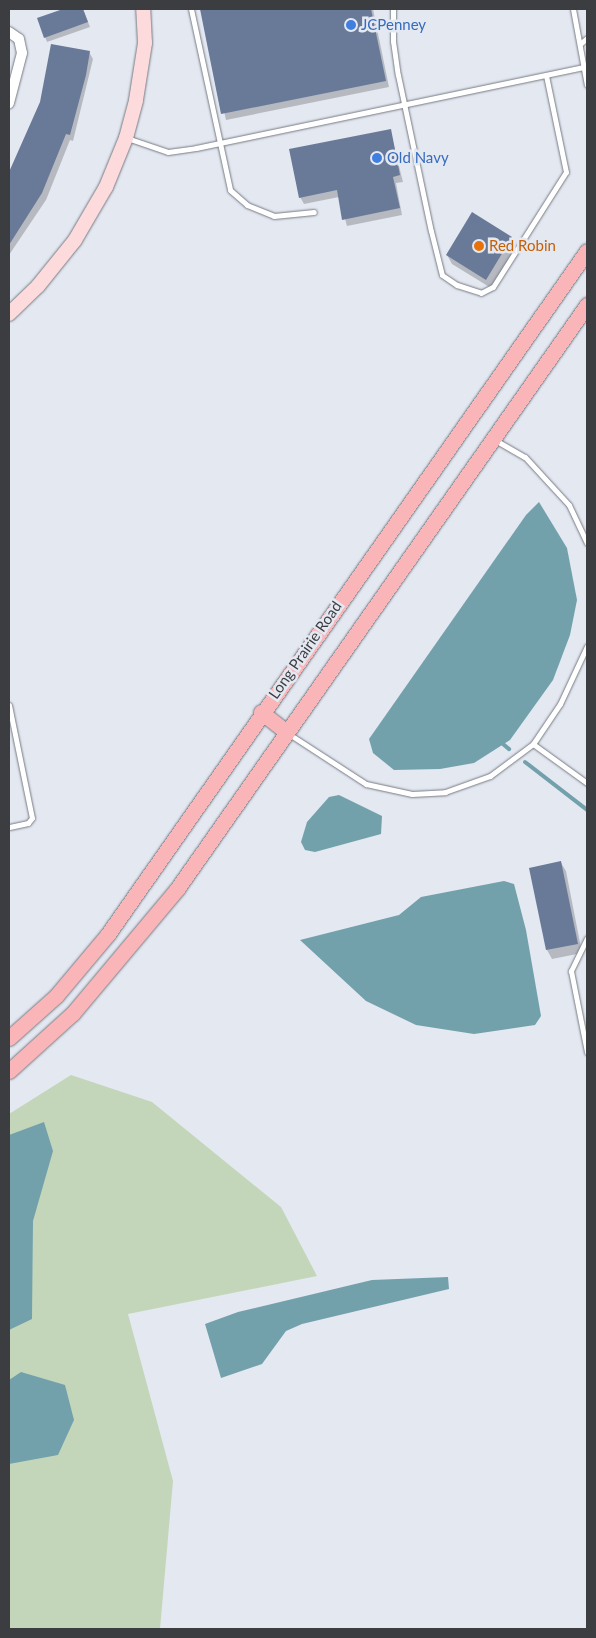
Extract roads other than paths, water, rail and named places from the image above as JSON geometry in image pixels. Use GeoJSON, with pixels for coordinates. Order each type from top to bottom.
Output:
{"type":"FeatureCollection","features":[{"type":"Feature","properties":{"kind":"main road","name":"Long Prairie Road"},"geometry":{"type":"LineString","coordinates":[[9,1038],[56,996],[108,934],[261,712],[587,251]]}},
{"type":"Feature","properties":{"kind":"main road"},"geometry":{"type":"LineString","coordinates":[[9,1072],[73,1013],[177,888],[587,305]]}},
{"type":"Feature","properties":{"kind":"main road"},"geometry":{"type":"LineString","coordinates":[[261,712],[287,732]]}},
{"type":"Feature","properties":{"kind":"street"},"geometry":{"type":"LineString","coordinates":[[9,314],[38,286],[75,240],[106,187],[126,138],[142,72],[143,9]]}},
{"type":"Feature","properties":{"kind":"street"},"geometry":{"type":"LineString","coordinates":[[9,32],[19,39],[22,53],[9,103]]}},
{"type":"Feature","properties":{"kind":"lane"},"geometry":{"type":"LineString","coordinates":[[191,9],[230,190],[247,205],[274,216],[314,212]]}},
{"type":"Feature","properties":{"kind":"lane"},"geometry":{"type":"LineString","coordinates":[[393,9],[393,41],[403,103],[442,275],[457,285],[481,293],[493,287],[566,172],[546,75]]}},
{"type":"Feature","properties":{"kind":"lane"},"geometry":{"type":"LineString","coordinates":[[573,9],[587,85]]}},
{"type":"Feature","properties":{"kind":"lane"},"geometry":{"type":"LineString","coordinates":[[580,44],[587,38]]}},
{"type":"Feature","properties":{"kind":"lane"},"geometry":{"type":"LineString","coordinates":[[126,138],[168,152],[219,144],[403,103],[584,67]]}},
{"type":"Feature","properties":{"kind":"lane"},"geometry":{"type":"LineString","coordinates":[[493,439],[525,457],[569,505],[587,536],[587,543]]}},
{"type":"Feature","properties":{"kind":"lane"},"geometry":{"type":"LineString","coordinates":[[287,732],[366,784],[412,794],[445,792],[490,776],[533,744],[560,704],[587,646]]}},
{"type":"Feature","properties":{"kind":"lane"},"geometry":{"type":"LineString","coordinates":[[9,705],[32,818],[28,823],[9,827]]}},
{"type":"Feature","properties":{"kind":"lane"},"geometry":{"type":"LineString","coordinates":[[533,744],[587,782]]}},
{"type":"Feature","properties":{"kind":"lane"},"geometry":{"type":"LineString","coordinates":[[587,938],[571,971],[587,1052]]}},
{"type":"Feature","properties":{"kind":"lane"},"geometry":{"type":"LineString","coordinates":[[581,951],[587,950]]}},
{"type":"Feature","properties":{"kind":"water"},"geometry":{"type":"Polygon","coordinates":[[[539,502],[567,548],[577,600],[570,635],[553,680],[510,740],[474,763],[440,769],[394,770],[373,753],[369,739],[526,515],[539,502]]]}},
{"type":"Feature","properties":{"kind":"water"},"geometry":{"type":"Polygon","coordinates":[[[339,795],[382,816],[381,834],[315,852],[305,850],[301,842],[307,822],[329,797],[339,795]]]}},
{"type":"Feature","properties":{"kind":"water"},"geometry":{"type":"Polygon","coordinates":[[[504,881],[514,884],[526,930],[541,1016],[535,1025],[474,1034],[416,1025],[366,1001],[300,940],[399,915],[421,897],[504,881]]]}},
{"type":"Feature","properties":{"kind":"water"},"geometry":{"type":"Polygon","coordinates":[[[44,1122],[53,1151],[33,1221],[32,1319],[9,1330],[9,1135],[44,1122]]]}},
{"type":"Feature","properties":{"kind":"water"},"geometry":{"type":"Polygon","coordinates":[[[448,1277],[449,1289],[302,1324],[286,1331],[262,1364],[221,1378],[205,1324],[238,1312],[372,1280],[448,1277]]]}},
{"type":"Feature","properties":{"kind":"water"},"geometry":{"type":"Polygon","coordinates":[[[21,1372],[65,1385],[74,1420],[58,1455],[9,1464],[9,1380],[21,1372]]]}},
{"type":"Feature","properties":{"kind":"waterway"},"geometry":{"type":"LineString","coordinates":[[503,744],[509,749]]}},
{"type":"Feature","properties":{"kind":"waterway"},"geometry":{"type":"LineString","coordinates":[[525,762],[587,810]]}},
{"type":"Feature","properties":{"kind":"place","name":"JCPenney"},"geometry":{"type":"Point","coordinates":[351,25]}},
{"type":"Feature","properties":{"kind":"place","name":"Old Navy"},"geometry":{"type":"Point","coordinates":[377,158]}},
{"type":"Feature","properties":{"kind":"place","name":"Red Robin"},"geometry":{"type":"Point","coordinates":[479,246]}}]}
